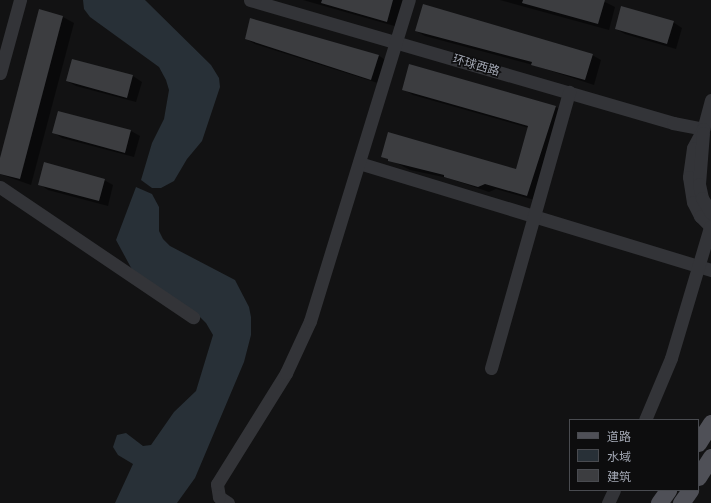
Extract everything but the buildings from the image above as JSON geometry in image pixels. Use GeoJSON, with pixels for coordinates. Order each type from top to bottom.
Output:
{"type":"FeatureCollection","features":[{"type":"Feature","properties":{"kind":"main road"},"geometry":{"type":"LineString","coordinates":[[699,441],[711,423]]}},
{"type":"Feature","properties":{"kind":"main road"},"geometry":{"type":"LineString","coordinates":[[699,475],[711,457]]}},
{"type":"Feature","properties":{"kind":"main road"},"geometry":{"type":"LineString","coordinates":[[659,503],[667,491]]}},
{"type":"Feature","properties":{"kind":"main road"},"geometry":{"type":"LineString","coordinates":[[681,503],[689,491]]}},
{"type":"Feature","properties":{"kind":"street"},"geometry":{"type":"LineString","coordinates":[[0,73],[20,0]]}},
{"type":"Feature","properties":{"kind":"street","name":"环球西路"},"geometry":{"type":"LineString","coordinates":[[250,0],[673,123],[703,129]]}},
{"type":"Feature","properties":{"kind":"street"},"geometry":{"type":"LineString","coordinates":[[228,503],[219,497],[217,484],[280,384],[302,339],[359,163],[409,0]]}},
{"type":"Feature","properties":{"kind":"street"},"geometry":{"type":"LineString","coordinates":[[491,368],[569,92]]}},
{"type":"Feature","properties":{"kind":"street"},"geometry":{"type":"LineString","coordinates":[[711,100],[703,129],[699,184],[702,198],[711,213]]}},
{"type":"Feature","properties":{"kind":"street"},"geometry":{"type":"LineString","coordinates":[[645,419],[669,363],[711,227],[697,209],[690,185],[693,148],[703,129]]}},
{"type":"Feature","properties":{"kind":"street"},"geometry":{"type":"LineString","coordinates":[[359,163],[711,270]]}},
{"type":"Feature","properties":{"kind":"street"},"geometry":{"type":"LineString","coordinates":[[0,187],[193,316]]}},
{"type":"Feature","properties":{"kind":"street"},"geometry":{"type":"LineString","coordinates":[[608,503],[614,491]]}},
{"type":"Feature","properties":{"kind":"water"},"geometry":{"type":"Polygon","coordinates":[[[83,0],[145,0],[211,65],[219,78],[220,87],[202,141],[187,159],[174,181],[161,188],[152,188],[141,180],[152,143],[164,119],[169,90],[166,80],[159,67],[90,17],[84,9],[83,0]]]}},
{"type":"Feature","properties":{"kind":"water"},"geometry":{"type":"Polygon","coordinates":[[[136,187],[152,194],[159,207],[159,231],[163,239],[170,246],[235,280],[249,307],[251,317],[251,335],[244,362],[195,478],[177,503],[115,503],[133,464],[118,455],[113,447],[117,435],[126,433],[143,446],[151,445],[174,412],[196,391],[213,335],[206,323],[196,313],[135,275],[116,240],[136,187]]]}}]}
